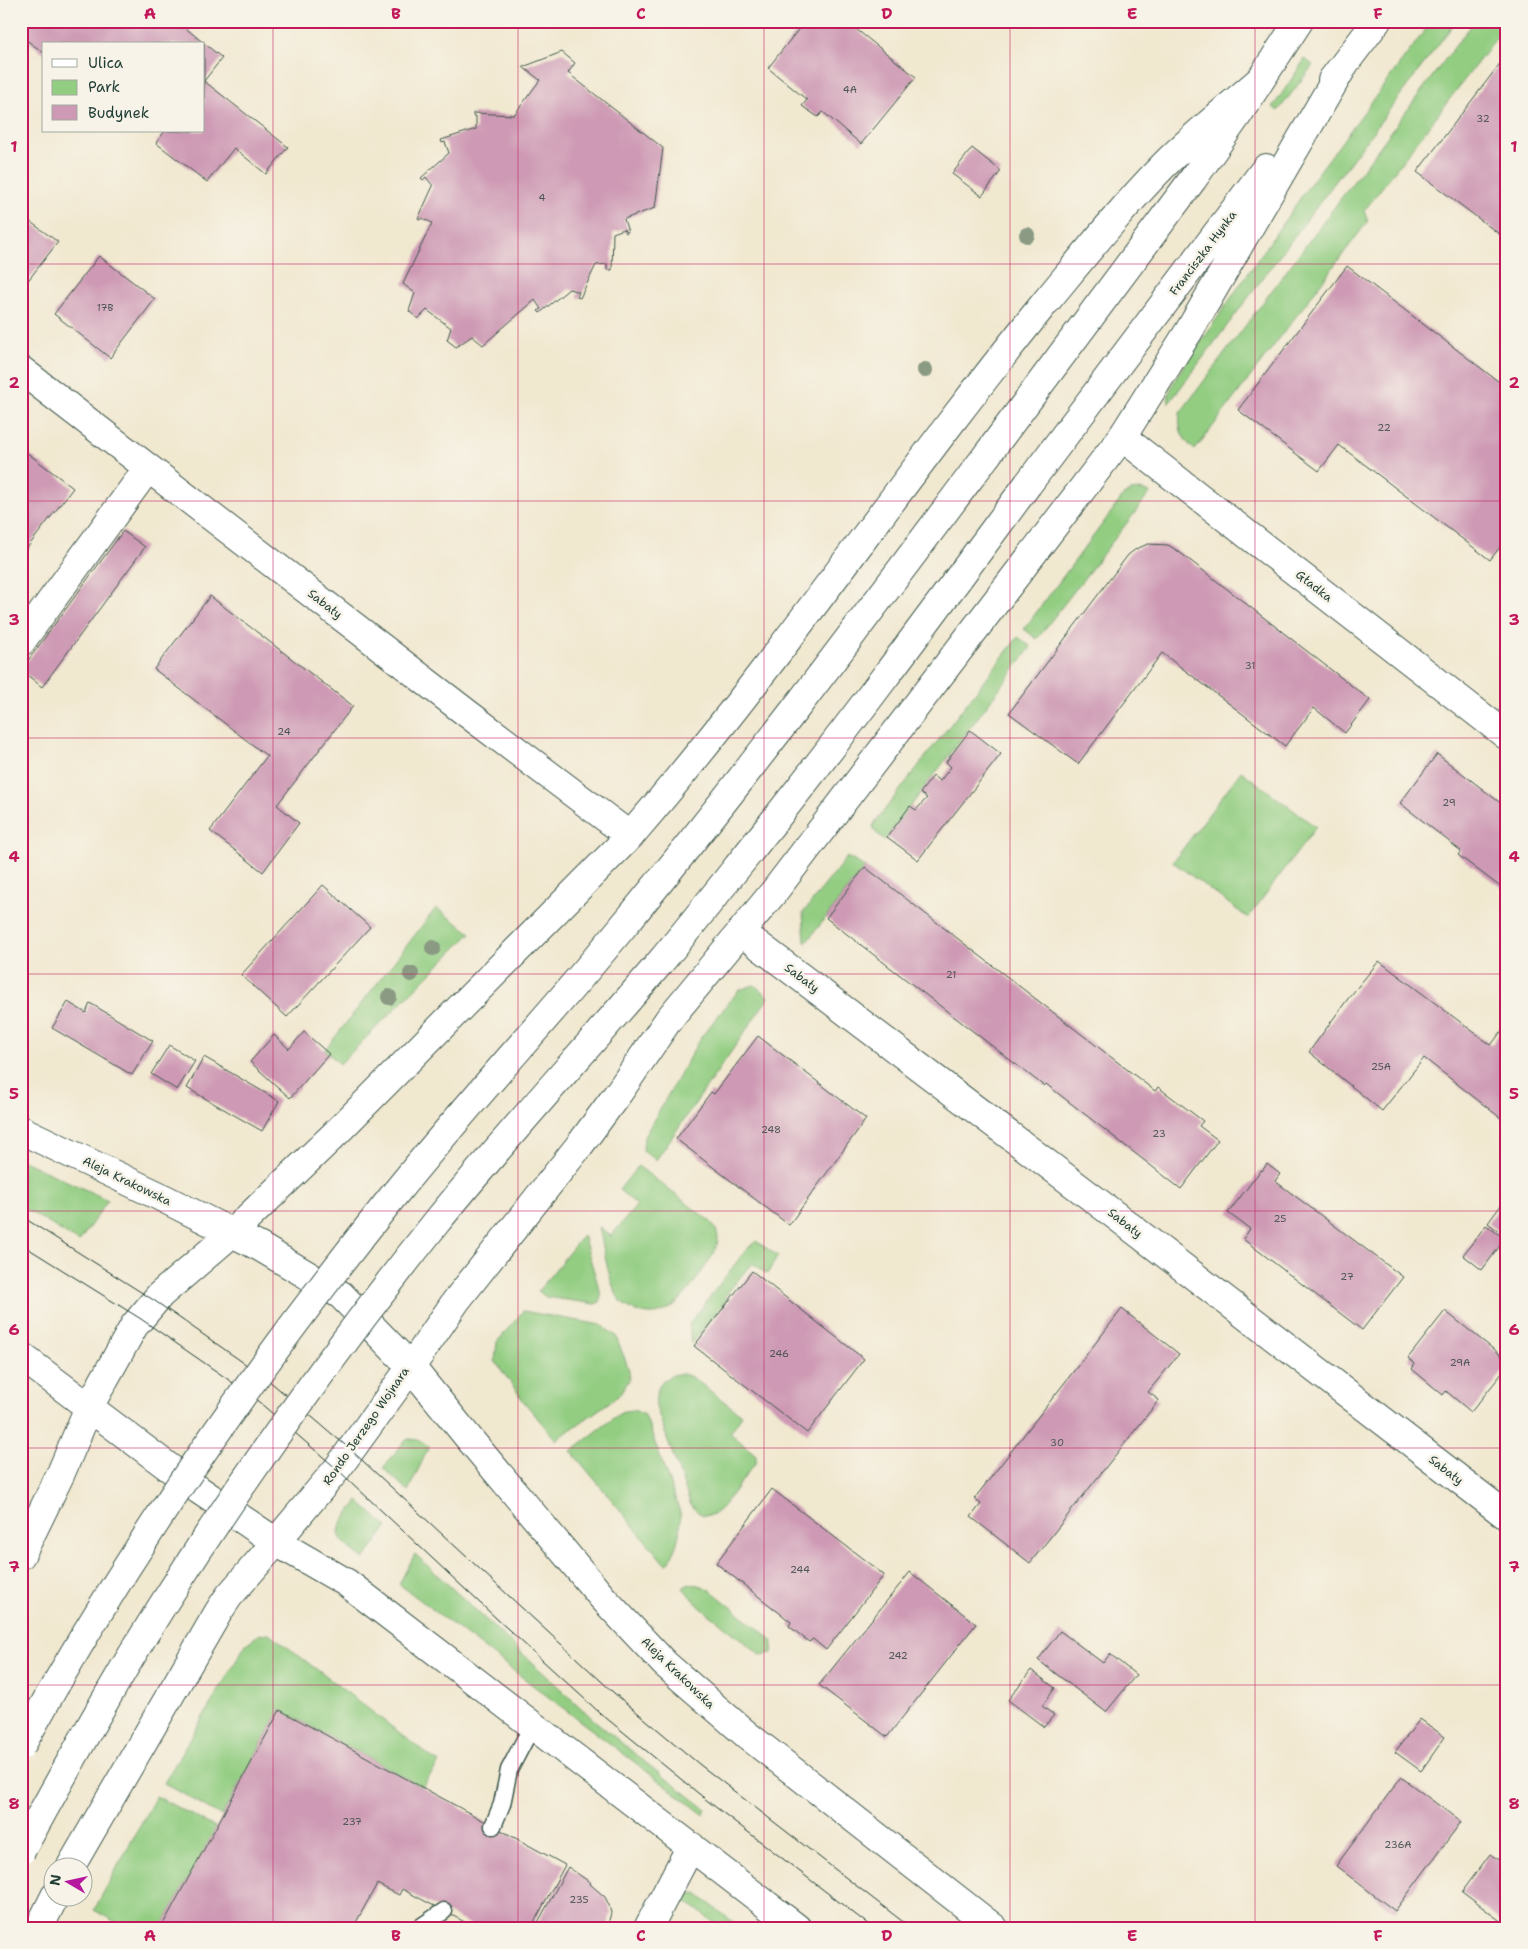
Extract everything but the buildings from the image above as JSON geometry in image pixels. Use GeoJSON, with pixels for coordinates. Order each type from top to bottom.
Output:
{"type":"FeatureCollection","features":[{"type":"Feature","properties":{"kind":"main road"},"geometry":{"type":"LineString","coordinates":[[21,1746],[129,1564],[212,1438],[297,1321],[394,1194],[618,933],[731,793],[1187,187],[1299,21]]}},
{"type":"Feature","properties":{"kind":"main road","name":"Franciszka Hynka"},"geometry":{"type":"LineString","coordinates":[[21,1851],[77,1750],[170,1594],[258,1462],[337,1352],[442,1217],[538,1102],[659,963],[772,824],[1377,21]]}},
{"type":"Feature","properties":{"kind":"main road"},"geometry":{"type":"LineString","coordinates":[[411,1367],[456,1301],[608,1108],[669,1019],[773,893],[1122,437],[1188,331],[1344,65]]}},
{"type":"Feature","properties":{"kind":"main road"},"geometry":{"type":"LineString","coordinates":[[21,1555],[61,1473],[89,1407],[134,1326],[160,1295],[232,1232],[336,1133],[630,836],[663,798],[760,676],[984,379],[1062,282],[1136,195],[1166,164],[1260,80]]}},
{"type":"Feature","properties":{"kind":"main road","name":"Sabały"},"geometry":{"type":"LineString","coordinates":[[21,370],[474,719],[630,836]]}},
{"type":"Feature","properties":{"kind":"main road","name":"Gładka"},"geometry":{"type":"LineString","coordinates":[[1122,437],[1507,736]]}},
{"type":"Feature","properties":{"kind":"main road"},"geometry":{"type":"LineString","coordinates":[[21,642],[148,468]]}},
{"type":"Feature","properties":{"kind":"main road","name":"Sabały"},"geometry":{"type":"LineString","coordinates":[[741,932],[1115,1215],[1507,1516]]}},
{"type":"Feature","properties":{"kind":"main road","name":"Aleja Krakowska"},"geometry":{"type":"LineString","coordinates":[[21,1130],[232,1232]]}},
{"type":"Feature","properties":{"kind":"main road","name":"Rondo Jerzego Wojnara"},"geometry":{"type":"LineString","coordinates":[[77,1856],[219,1611],[235,1589],[337,1469],[411,1367],[341,1295],[232,1232]]}},
{"type":"Feature","properties":{"kind":"main road"},"geometry":{"type":"LineString","coordinates":[[21,1356],[200,1490],[276,1542],[347,1583],[797,1928]]}},
{"type":"Feature","properties":{"kind":"main road","name":"Aleja Krakowska"},"geometry":{"type":"LineString","coordinates":[[411,1367],[602,1596],[666,1664],[746,1735],[994,1928]]}},
{"type":"Feature","properties":{"kind":"main road"},"geometry":{"type":"LineString","coordinates":[[648,1928],[691,1846]]}},
{"type":"Feature","properties":{"kind":"main road"},"geometry":{"type":"LineString","coordinates":[[39,1928],[50,1906]]}},
{"type":"Feature","properties":{"kind":"lane"},"geometry":{"type":"LineString","coordinates":[[492,1826],[502,1804],[509,1770],[532,1726]]}},
{"type":"Feature","properties":{"kind":"lane"},"geometry":{"type":"LineString","coordinates":[[419,1928],[444,1911]]}},
{"type":"Feature","properties":{"kind":"green space"},"geometry":{"type":"Polygon","coordinates":[[[1432,21],[1456,21],[1169,403],[1169,392],[1177,376],[1310,184],[1432,21]]]}},
{"type":"Feature","properties":{"kind":"green space"},"geometry":{"type":"Polygon","coordinates":[[[1474,21],[1507,21],[1507,24],[1364,211],[1368,221],[1195,450],[1182,433],[1180,413],[1474,21]]]}},
{"type":"Feature","properties":{"kind":"green space"},"geometry":{"type":"Polygon","coordinates":[[[1305,59],[1313,65],[1278,111],[1273,107],[1305,59]]]}},
{"type":"Feature","properties":{"kind":"green space"},"geometry":{"type":"Polygon","coordinates":[[[1141,490],[1150,493],[1037,639],[1024,629],[1124,495],[1131,491],[1141,490]]]}},
{"type":"Feature","properties":{"kind":"green space"},"geometry":{"type":"Polygon","coordinates":[[[1018,637],[1031,647],[885,840],[875,832],[873,826],[876,821],[1018,637]]]}},
{"type":"Feature","properties":{"kind":"green space"},"geometry":{"type":"Polygon","coordinates":[[[1241,771],[1316,827],[1248,918],[1173,862],[1241,771]]]}},
{"type":"Feature","properties":{"kind":"green space"},"geometry":{"type":"Polygon","coordinates":[[[847,857],[865,867],[806,943],[803,913],[847,857]]]}},
{"type":"Feature","properties":{"kind":"green space"},"geometry":{"type":"Polygon","coordinates":[[[436,908],[471,933],[340,1064],[325,1050],[436,908]]]}},
{"type":"Feature","properties":{"kind":"green space"},"geometry":{"type":"Polygon","coordinates":[[[754,985],[769,997],[656,1160],[643,1151],[644,1137],[701,1037],[739,990],[754,985]]]}},
{"type":"Feature","properties":{"kind":"green space"},"geometry":{"type":"Polygon","coordinates":[[[21,1160],[108,1200],[79,1242],[21,1206],[21,1160]]]}},
{"type":"Feature","properties":{"kind":"green space"},"geometry":{"type":"Polygon","coordinates":[[[638,1166],[711,1222],[718,1237],[714,1253],[683,1297],[668,1310],[659,1313],[639,1312],[622,1303],[611,1279],[599,1227],[611,1236],[637,1205],[619,1190],[638,1166]]]}},
{"type":"Feature","properties":{"kind":"green space"},"geometry":{"type":"Polygon","coordinates":[[[583,1235],[601,1295],[600,1302],[595,1304],[546,1297],[538,1291],[583,1235]]]}},
{"type":"Feature","properties":{"kind":"green space"},"geometry":{"type":"Polygon","coordinates":[[[756,1241],[778,1256],[767,1274],[752,1263],[724,1297],[727,1299],[691,1344],[689,1324],[746,1250],[756,1241]]]}},
{"type":"Feature","properties":{"kind":"green space"},"geometry":{"type":"Polygon","coordinates":[[[523,1311],[601,1325],[616,1336],[629,1370],[629,1380],[618,1396],[556,1440],[525,1403],[495,1361],[497,1342],[523,1311]]]}},
{"type":"Feature","properties":{"kind":"green space"},"geometry":{"type":"Polygon","coordinates":[[[677,1374],[692,1377],[742,1415],[730,1433],[756,1455],[756,1462],[723,1506],[719,1511],[710,1515],[698,1512],[690,1503],[656,1407],[656,1396],[659,1386],[666,1379],[677,1374]]]}},
{"type":"Feature","properties":{"kind":"green space"},"geometry":{"type":"Polygon","coordinates":[[[633,1410],[643,1414],[646,1418],[680,1512],[680,1532],[677,1544],[669,1563],[665,1564],[571,1451],[619,1414],[633,1410]]]}},
{"type":"Feature","properties":{"kind":"green space"},"geometry":{"type":"Polygon","coordinates":[[[408,1439],[415,1439],[429,1447],[408,1491],[383,1468],[408,1439]]]}},
{"type":"Feature","properties":{"kind":"green space"},"geometry":{"type":"Polygon","coordinates":[[[358,1501],[387,1527],[364,1559],[346,1544],[339,1533],[344,1520],[358,1501]]]}},
{"type":"Feature","properties":{"kind":"green space"},"geometry":{"type":"Polygon","coordinates":[[[415,1554],[594,1720],[706,1809],[703,1814],[399,1584],[415,1554]]]}},
{"type":"Feature","properties":{"kind":"green space"},"geometry":{"type":"Polygon","coordinates":[[[692,1584],[710,1590],[768,1636],[773,1642],[772,1653],[761,1655],[700,1607],[683,1588],[692,1584]]]}},
{"type":"Feature","properties":{"kind":"green space"},"geometry":{"type":"Polygon","coordinates":[[[269,1633],[439,1763],[422,1787],[280,1710],[222,1816],[164,1783],[246,1644],[260,1634],[269,1633]]]}},
{"type":"Feature","properties":{"kind":"green space"},"geometry":{"type":"Polygon","coordinates":[[[156,1796],[216,1828],[161,1928],[126,1928],[94,1910],[156,1796]]]}},
{"type":"Feature","properties":{"kind":"green space"},"geometry":{"type":"Polygon","coordinates":[[[697,1894],[741,1928],[721,1928],[683,1899],[697,1894]]]}},
{"type":"Feature","properties":{"kind":"tram line"},"geometry":{"type":"LineString","coordinates":[[21,1216],[155,1301],[267,1379],[351,1450],[614,1693],[699,1764],[911,1928]]}},
{"type":"Feature","properties":{"kind":"tram line"},"geometry":{"type":"LineString","coordinates":[[21,1244],[141,1319],[252,1396],[337,1469],[600,1713],[709,1802],[873,1928]]}}]}
